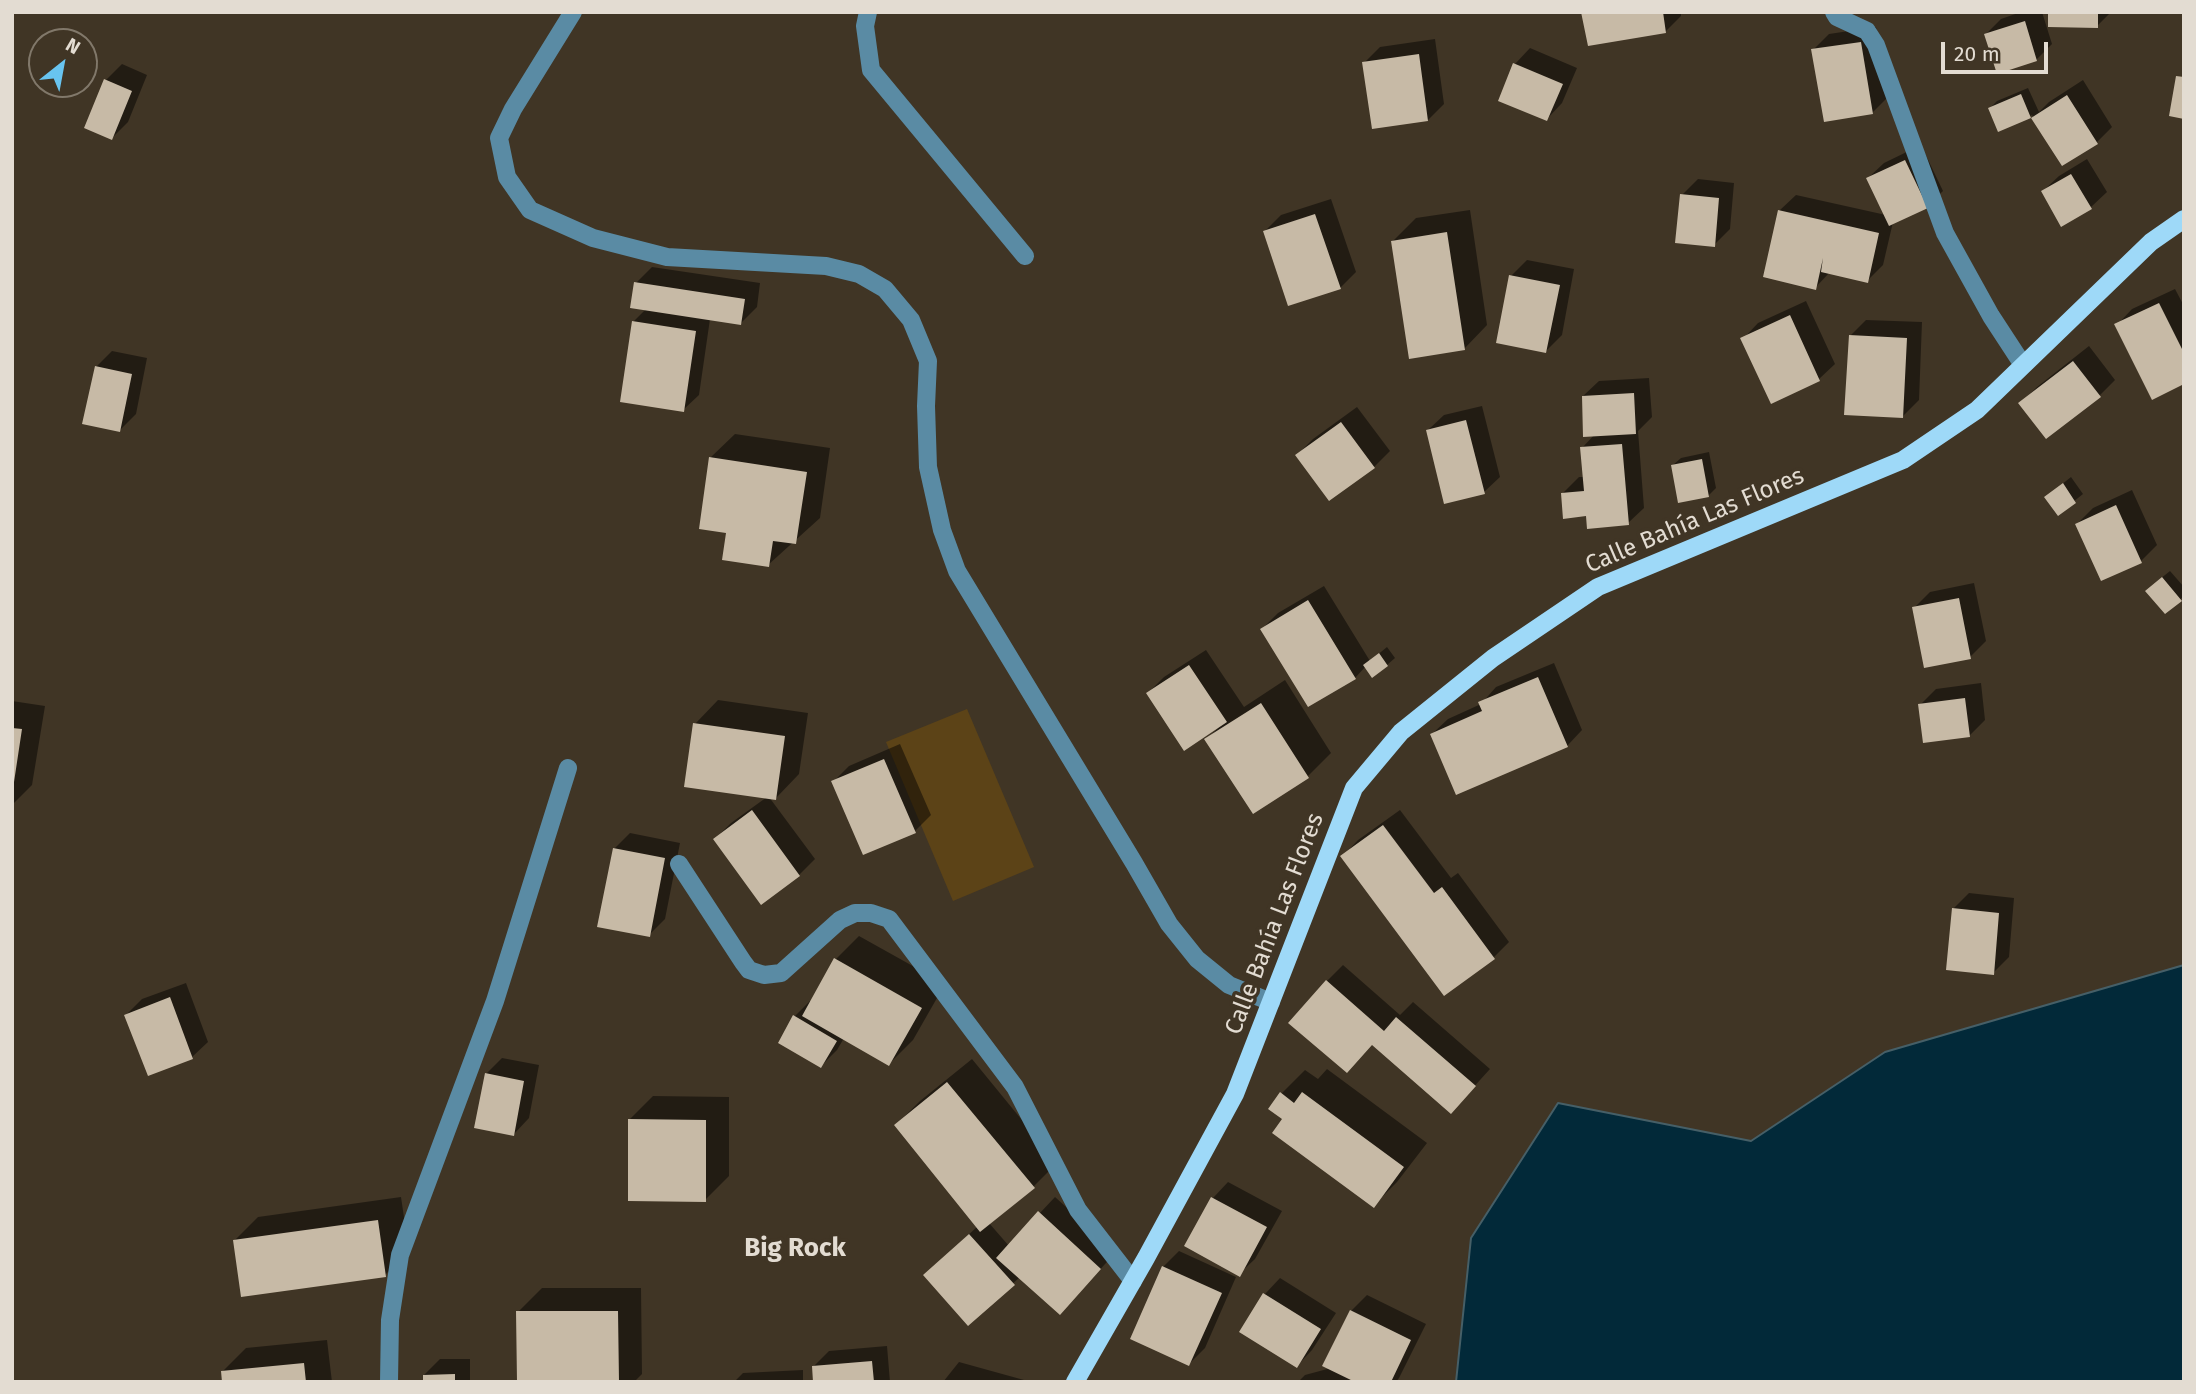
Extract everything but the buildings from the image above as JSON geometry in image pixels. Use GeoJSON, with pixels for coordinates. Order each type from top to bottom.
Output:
{"type":"FeatureCollection","features":[{"type":"Feature","properties":{"kind":"main road","name":"Calle Bahía Las Flores"},"geometry":{"type":"LineString","coordinates":[[1075,1382],[1235,1094],[1354,789],[1401,732],[1493,658],[1598,587],[1903,460],[1976,410],[2151,242],[2184,219]]}},
{"type":"Feature","properties":{"kind":"street"},"geometry":{"type":"LineString","coordinates":[[573,12],[513,109],[499,138],[507,177],[530,210],[593,238],[667,257],[826,266],[859,274],[885,289],[911,320],[928,361],[928,467],[942,530],[957,571],[1169,924],[1197,959],[1229,985],[1271,1002]]}},
{"type":"Feature","properties":{"kind":"street"},"geometry":{"type":"LineString","coordinates":[[868,12],[865,26],[871,70],[1025,256]]}},
{"type":"Feature","properties":{"kind":"street"},"geometry":{"type":"LineString","coordinates":[[1834,12],[1837,17],[1867,31],[1876,46],[1945,233],[2023,365]]}},
{"type":"Feature","properties":{"kind":"street"},"geometry":{"type":"LineString","coordinates":[[389,1382],[390,1320],[400,1255],[495,1001],[568,768]]}},
{"type":"Feature","properties":{"kind":"street"},"geometry":{"type":"LineString","coordinates":[[679,864],[749,970],[764,975],[781,973],[840,920],[855,913],[871,913],[889,919],[1015,1087],[1078,1210],[1133,1281]]}},
{"type":"Feature","properties":{"kind":"shaded area"},"geometry":{"type":"Polygon","coordinates":[[[967,709],[1034,867],[953,901],[886,742],[967,709]]]}},
{"type":"Feature","properties":{"kind":"water"},"geometry":{"type":"Polygon","coordinates":[[[2184,965],[2184,1382],[1456,1382],[1471,1238],[1558,1103],[1751,1141],[1885,1052],[2184,965]]]}},
{"type":"Feature","properties":{"kind":"district","name":"Big Rock"},"geometry":{"type":"Point","coordinates":[795,1249]}}]}
